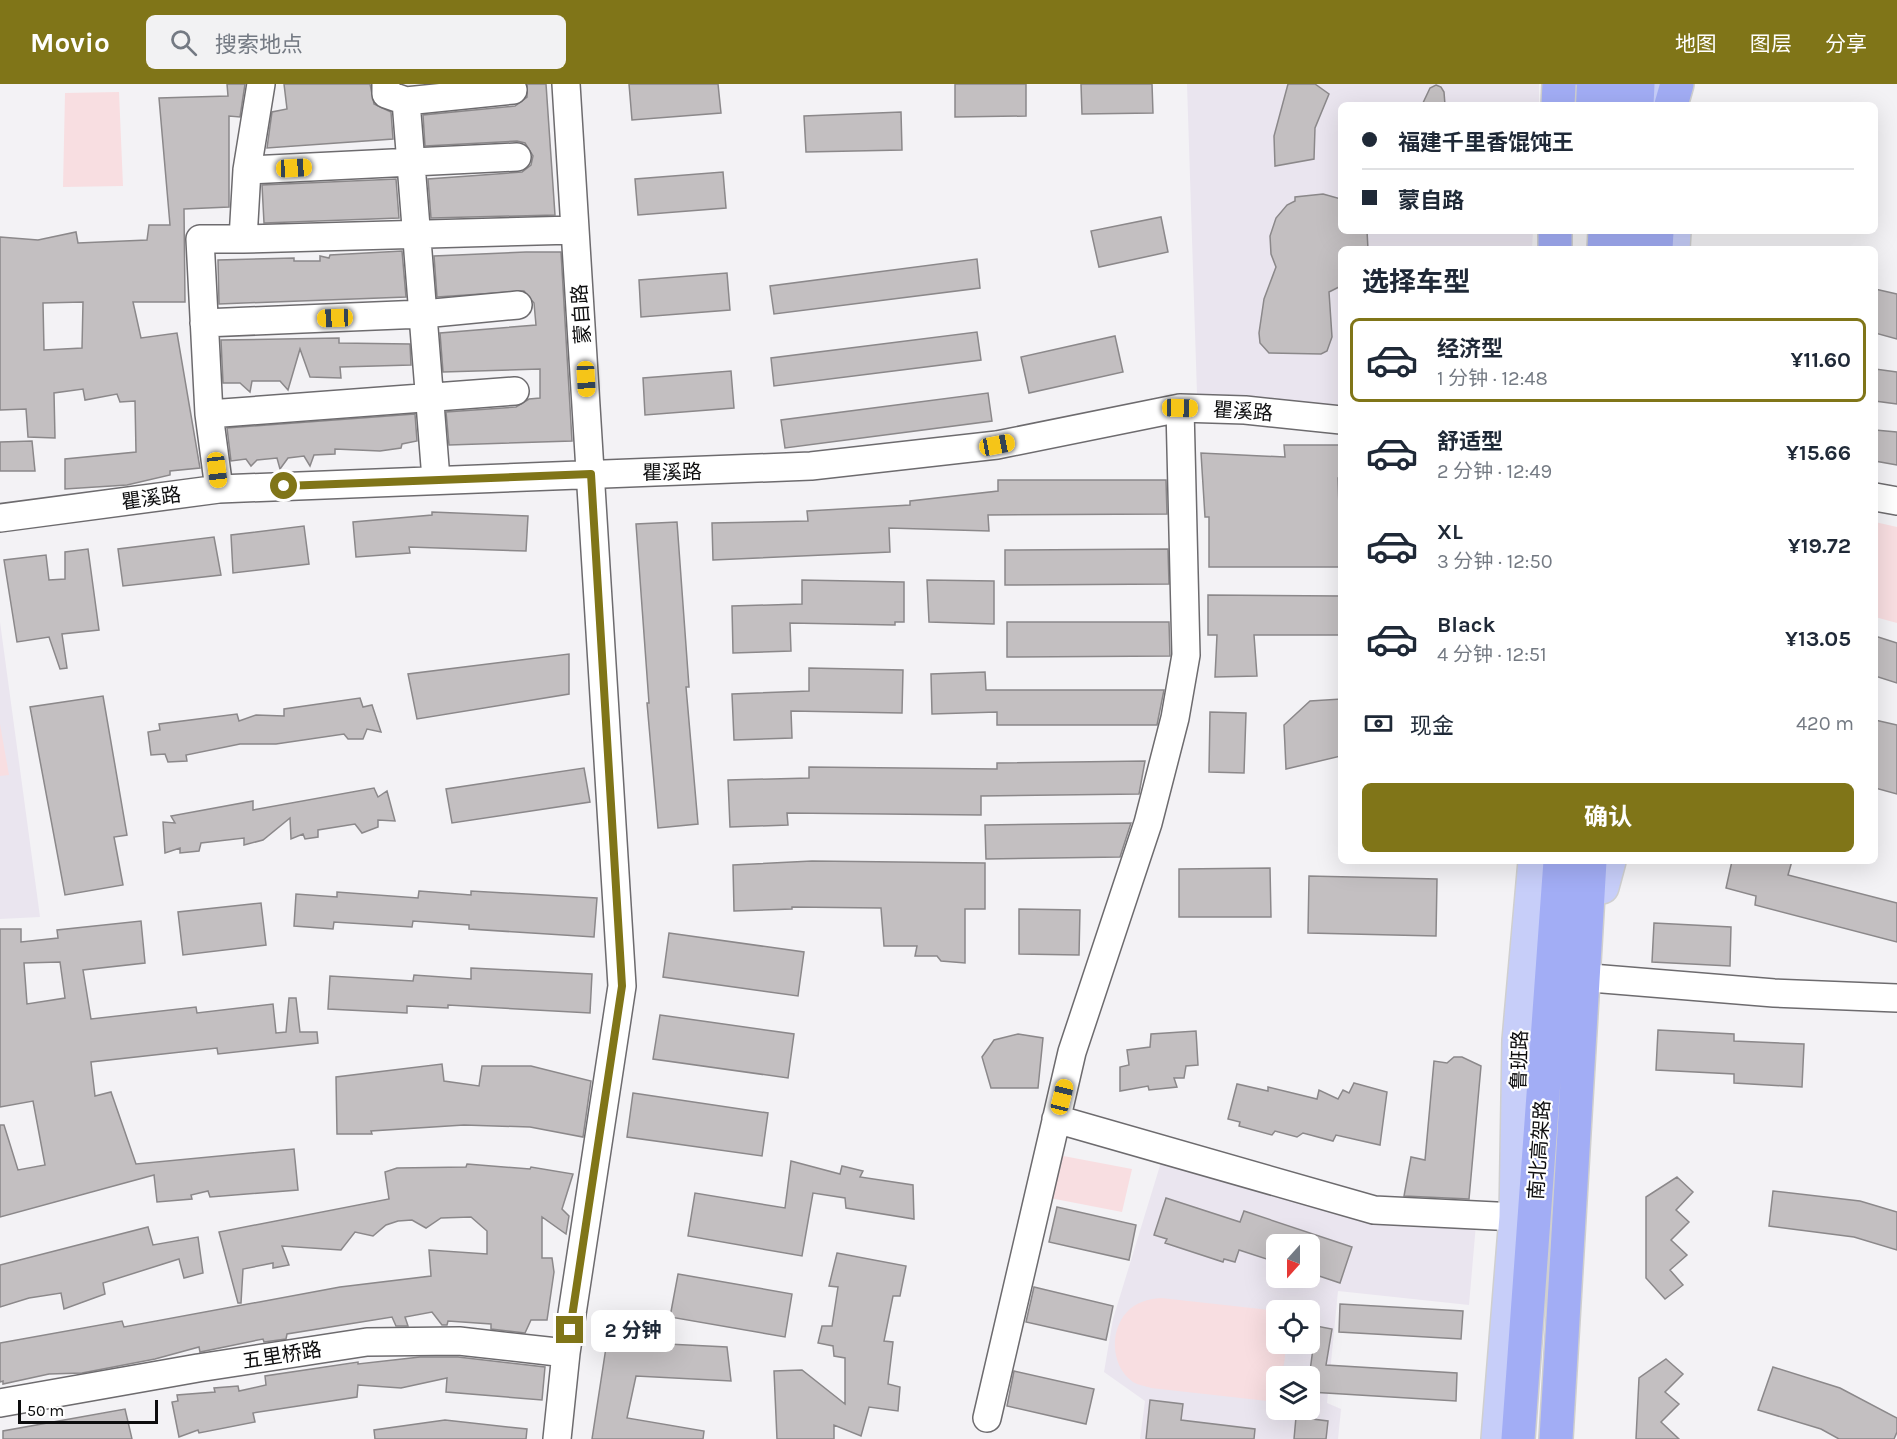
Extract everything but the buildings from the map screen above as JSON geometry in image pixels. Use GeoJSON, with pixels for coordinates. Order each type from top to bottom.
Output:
{"type":"FeatureCollection","features":[{"type":"Feature","properties":{"kind":"highway"},"geometry":{"type":"LineString","coordinates":[[1558,102],[1559,84]]}},
{"type":"Feature","properties":{"kind":"highway"},"geometry":{"type":"LineString","coordinates":[[1581,84],[1584,102]]}},
{"type":"Feature","properties":{"kind":"highway"},"geometry":{"type":"LineString","coordinates":[[1611,102],[1612,84]]}},
{"type":"Feature","properties":{"kind":"highway"},"geometry":{"type":"LineString","coordinates":[[1637,102],[1638,84]]}},
{"type":"Feature","properties":{"kind":"highway"},"geometry":{"type":"LineString","coordinates":[[1672,102],[1677,84]]}},
{"type":"Feature","properties":{"kind":"highway","name":"南北高架路"},"geometry":{"type":"LineString","coordinates":[[1566,864],[1592,874]]}},
{"type":"Feature","properties":{"kind":"highway","name":"南北高架路"},"geometry":{"type":"LineString","coordinates":[[1518,1439],[1592,874]]}},
{"type":"Feature","properties":{"kind":"highway","name":"南北高架路"},"geometry":{"type":"LineString","coordinates":[[1556,1439],[1592,874]]}},
{"type":"Feature","properties":{"kind":"main road"},"geometry":{"type":"LineString","coordinates":[[1559,102],[1568,84]]}},
{"type":"Feature","properties":{"kind":"main road"},"geometry":{"type":"LineString","coordinates":[[1568,84],[1570,102]]}},
{"type":"Feature","properties":{"kind":"main road"},"geometry":{"type":"LineString","coordinates":[[1653,102],[1655,84]]}},
{"type":"Feature","properties":{"kind":"main road"},"geometry":{"type":"LineString","coordinates":[[1680,102],[1681,84]]}},
{"type":"Feature","properties":{"kind":"main road","name":"鲁班路"},"geometry":{"type":"LineString","coordinates":[[1498,1439],[1516,1217],[1519,1041],[1535,864]]}},
{"type":"Feature","properties":{"kind":"main road"},"geometry":{"type":"LineString","coordinates":[[1572,1439],[1591,978],[1592,874]]}},
{"type":"Feature","properties":{"kind":"street"},"geometry":{"type":"LineString","coordinates":[[243,239],[247,170],[261,84]]}},
{"type":"Feature","properties":{"kind":"street","name":"蒙自路"},"geometry":{"type":"LineString","coordinates":[[557,1439],[566,1353],[622,986],[566,84]]}},
{"type":"Feature","properties":{"kind":"street"},"geometry":{"type":"LineString","coordinates":[[436,479],[411,162],[396,92],[513,90]]}},
{"type":"Feature","properties":{"kind":"street"},"geometry":{"type":"LineString","coordinates":[[247,170],[517,157]]}},
{"type":"Feature","properties":{"kind":"street"},"geometry":{"type":"LineString","coordinates":[[219,489],[209,414],[200,239],[575,230]]}},
{"type":"Feature","properties":{"kind":"street"},"geometry":{"type":"LineString","coordinates":[[204,323],[423,314],[518,305]]}},
{"type":"Feature","properties":{"kind":"street"},"geometry":{"type":"LineString","coordinates":[[209,414],[429,399],[515,390]]}},
{"type":"Feature","properties":{"kind":"street"},"geometry":{"type":"LineString","coordinates":[[987,1418],[1072,1052],[1148,823],[1175,718],[1186,655],[1180,408]]}},
{"type":"Feature","properties":{"kind":"street","name":"瞿溪路"},"geometry":{"type":"LineString","coordinates":[[0,518],[219,489],[811,466],[997,445],[1180,408],[1245,410],[1338,420]]}},
{"type":"Feature","properties":{"kind":"street"},"geometry":{"type":"LineString","coordinates":[[1878,498],[1897,501]]}},
{"type":"Feature","properties":{"kind":"street"},"geometry":{"type":"LineString","coordinates":[[1591,978],[1774,993],[1897,998]]}},
{"type":"Feature","properties":{"kind":"street"},"geometry":{"type":"LineString","coordinates":[[1056,1119],[1374,1210],[1516,1217]]}},
{"type":"Feature","properties":{"kind":"street","name":"五里桥路"},"geometry":{"type":"LineString","coordinates":[[0,1403],[198,1368],[367,1342],[459,1341],[566,1353]]}},
{"type":"Feature","properties":{"kind":"shaded area"},"geometry":{"type":"Polygon","coordinates":[[[1187,84],[1539,84],[1539,102],[1338,102],[1338,234],[1533,234],[1532,246],[1338,246],[1338,409],[1197,394],[1187,84]]]}},
{"type":"Feature","properties":{"kind":"shaded area"},"geometry":{"type":"Polygon","coordinates":[[[119,92],[123,186],[63,187],[65,93],[119,92]]]}},
{"type":"Feature","properties":{"kind":"shaded area"},"geometry":{"type":"Polygon","coordinates":[[[1878,523],[1897,527],[1897,623],[1878,618],[1878,523]]]}},
{"type":"Feature","properties":{"kind":"shaded area"},"geometry":{"type":"Polygon","coordinates":[[[0,622],[38,902],[40,917],[0,919],[0,622]]]}},
{"type":"Feature","properties":{"kind":"shaded area"},"geometry":{"type":"Polygon","coordinates":[[[0,724],[9,775],[0,776],[0,724]]]}},
{"type":"Feature","properties":{"kind":"shaded area"},"geometry":{"type":"Polygon","coordinates":[[[1058,1155],[1132,1169],[1122,1212],[1050,1198],[1058,1155]]]}},
{"type":"Feature","properties":{"kind":"shaded area"},"geometry":{"type":"Polygon","coordinates":[[[1162,1159],[1476,1224],[1469,1305],[1338,1291],[1327,1403],[1341,1409],[1338,1439],[1140,1439],[1145,1401],[1104,1372],[1113,1319],[1162,1159]]]}},
{"type":"Feature","properties":{"kind":"shaded area"},"geometry":{"type":"Polygon","coordinates":[[[1161,1298],[1266,1310],[1266,1354],[1285,1354],[1285,1359],[1284,1366],[1266,1366],[1266,1401],[1151,1388],[1133,1382],[1120,1367],[1115,1339],[1121,1320],[1127,1312],[1138,1303],[1161,1298]]]}},
{"type":"Feature","properties":{"kind":"route"},"geometry":{"type":"LineString","coordinates":[[284,486],[591,474],[622,986],[570,1330]]}}]}
